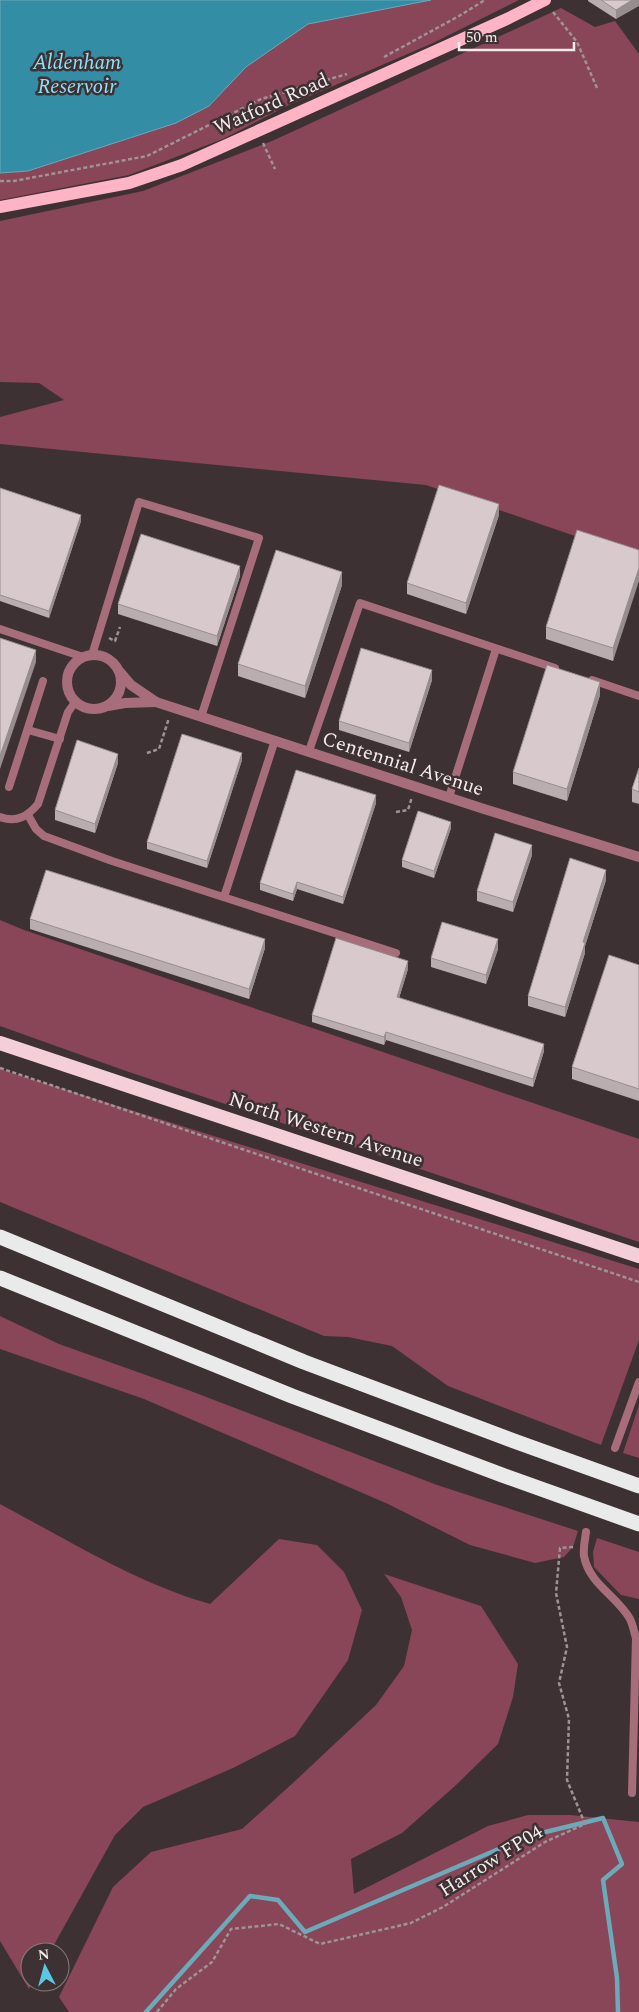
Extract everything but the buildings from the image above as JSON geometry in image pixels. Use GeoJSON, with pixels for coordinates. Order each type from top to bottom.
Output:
{"type":"FeatureCollection","features":[{"type":"Feature","properties":{"kind":"highway","name":"North Western Avenue"},"geometry":{"type":"LineString","coordinates":[[0,1043],[639,1256]]}},
{"type":"Feature","properties":{"kind":"highway"},"geometry":{"type":"LineString","coordinates":[[0,1238],[304,1362],[639,1486]]}},
{"type":"Feature","properties":{"kind":"highway"},"geometry":{"type":"LineString","coordinates":[[0,1278],[173,1350],[309,1403],[502,1476],[639,1524]]}},
{"type":"Feature","properties":{"kind":"main road","name":"Watford Road"},"geometry":{"type":"LineString","coordinates":[[0,208],[129,183],[182,164],[509,18],[545,0]]}},
{"type":"Feature","properties":{"kind":"street"},"geometry":{"type":"LineString","coordinates":[[87,656],[109,658],[131,685],[156,702],[125,703],[89,708],[76,701],[70,694],[68,677],[70,669],[76,662],[87,656]]}},
{"type":"Feature","properties":{"kind":"street"},"geometry":{"type":"LineString","coordinates":[[103,707],[111,703],[120,689],[120,672]]}},
{"type":"Feature","properties":{"kind":"street","name":"Centennial Avenue"},"geometry":{"type":"LineString","coordinates":[[156,702],[639,857]]}},
{"type":"Feature","properties":{"kind":"lane"},"geometry":{"type":"LineString","coordinates":[[0,629],[87,656],[139,502],[259,538],[202,717]]}},
{"type":"Feature","properties":{"kind":"lane"},"geometry":{"type":"LineString","coordinates":[[308,751],[360,603],[567,672]]}},
{"type":"Feature","properties":{"kind":"lane"},"geometry":{"type":"LineString","coordinates":[[449,797],[496,649]]}},
{"type":"Feature","properties":{"kind":"lane"},"geometry":{"type":"LineString","coordinates":[[585,678],[639,696]]}},
{"type":"Feature","properties":{"kind":"lane"},"geometry":{"type":"LineString","coordinates":[[9,787],[43,681]]}},
{"type":"Feature","properties":{"kind":"lane"},"geometry":{"type":"LineString","coordinates":[[0,817],[18,819],[28,815],[38,804],[68,712],[76,701]]}},
{"type":"Feature","properties":{"kind":"lane"},"geometry":{"type":"LineString","coordinates":[[28,730],[60,739]]}},
{"type":"Feature","properties":{"kind":"lane"},"geometry":{"type":"LineString","coordinates":[[224,897],[275,740]]}},
{"type":"Feature","properties":{"kind":"lane"},"geometry":{"type":"LineString","coordinates":[[28,815],[36,829],[44,836],[396,953]]}},
{"type":"Feature","properties":{"kind":"lane"},"geometry":{"type":"LineString","coordinates":[[615,1448],[639,1382]]}},
{"type":"Feature","properties":{"kind":"lane"},"geometry":{"type":"LineString","coordinates":[[586,1532],[584,1554],[588,1569],[595,1581],[631,1620],[636,1638],[632,1793]]}},
{"type":"Feature","properties":{"kind":"path"},"geometry":{"type":"LineString","coordinates":[[376,62],[484,0]]}},
{"type":"Feature","properties":{"kind":"path"},"geometry":{"type":"LineString","coordinates":[[545,0],[577,42],[597,88]]}},
{"type":"Feature","properties":{"kind":"path"},"geometry":{"type":"LineString","coordinates":[[0,181],[14,181],[147,156],[261,99],[351,73]]}},
{"type":"Feature","properties":{"kind":"path"},"geometry":{"type":"LineString","coordinates":[[258,130],[275,169]]}},
{"type":"Feature","properties":{"kind":"path"},"geometry":{"type":"LineString","coordinates":[[147,753],[159,749],[173,708]]}},
{"type":"Feature","properties":{"kind":"path"},"geometry":{"type":"LineString","coordinates":[[396,812],[408,810],[415,786]]}},
{"type":"Feature","properties":{"kind":"path"},"geometry":{"type":"LineString","coordinates":[[0,1068],[639,1282]]}},
{"type":"Feature","properties":{"kind":"path","name":"Harrow FP04"},"geometry":{"type":"LineString","coordinates":[[157,2012],[176,1988],[212,1962],[231,1929],[279,1924],[320,1944],[411,1923],[443,1906],[545,1842],[585,1824],[567,1780],[569,1719],[559,1683],[567,1647],[556,1593],[560,1548],[579,1546]]}},
{"type":"Feature","properties":{"kind":"shaded area","name":"Aldenham Reservoir"},"geometry":{"type":"Polygon","coordinates":[[[0,0],[519,0],[433,43],[287,106],[223,139],[129,175],[0,200],[0,0]]]}},
{"type":"Feature","properties":{"kind":"shaded area"},"geometry":{"type":"Polygon","coordinates":[[[561,8],[595,27],[615,21],[639,54],[639,558],[426,485],[0,444],[0,417],[64,400],[39,383],[0,382],[0,221],[143,191],[272,141],[561,8]]]}},
{"type":"Feature","properties":{"kind":"shaded area"},"geometry":{"type":"Polygon","coordinates":[[[0,920],[24,930],[639,1139],[639,1242],[126,1071],[0,1026],[0,920]]]}},
{"type":"Feature","properties":{"kind":"shaded area"},"geometry":{"type":"Polygon","coordinates":[[[0,1069],[639,1269],[639,1340],[601,1445],[448,1386],[392,1346],[348,1337],[324,1336],[0,1202],[0,1069]]]}},
{"type":"Feature","properties":{"kind":"shaded area"},"geometry":{"type":"Polygon","coordinates":[[[0,1316],[59,1344],[188,1390],[437,1485],[578,1531],[573,1547],[564,1557],[535,1563],[470,1545],[388,1504],[144,1399],[0,1349],[0,1316]]]}},
{"type":"Feature","properties":{"kind":"shaded area"},"geometry":{"type":"Polygon","coordinates":[[[639,1405],[639,1458],[623,1453],[639,1405]]]}},
{"type":"Feature","properties":{"kind":"shaded area"},"geometry":{"type":"Polygon","coordinates":[[[0,1504],[129,1573],[156,1585],[210,1604],[279,1539],[317,1545],[344,1572],[362,1610],[348,1660],[295,1736],[233,1768],[143,1807],[115,1835],[56,1942],[20,1942],[20,1974],[0,1941],[0,1504]]]}},
{"type":"Feature","properties":{"kind":"shaded area"},"geometry":{"type":"Polygon","coordinates":[[[597,1538],[639,1552],[639,1599],[621,1595],[594,1567],[593,1552],[597,1538]]]}},
{"type":"Feature","properties":{"kind":"shaded area"},"geometry":{"type":"Polygon","coordinates":[[[384,1574],[481,1606],[518,1664],[513,1697],[498,1744],[455,1786],[402,1833],[351,1859],[354,1894],[488,1826],[528,1815],[570,1815],[639,1822],[639,2012],[69,2012],[59,1997],[61,1992],[70,1992],[70,1975],[113,1887],[151,1852],[242,1829],[376,1705],[404,1666],[412,1630],[401,1597],[384,1574]]]}},
{"type":"Feature","properties":{"kind":"water","name":"Aldenham Reservoir"},"geometry":{"type":"Polygon","coordinates":[[[0,0],[431,0],[308,24],[246,67],[209,106],[176,123],[28,171],[0,173],[0,0]]]}},
{"type":"Feature","properties":{"kind":"waterway"},"geometry":{"type":"LineString","coordinates":[[146,2012],[250,1896],[278,1900],[305,1932],[529,1836],[603,1818],[622,1864],[603,1880],[617,1978],[618,2012]]}}]}
